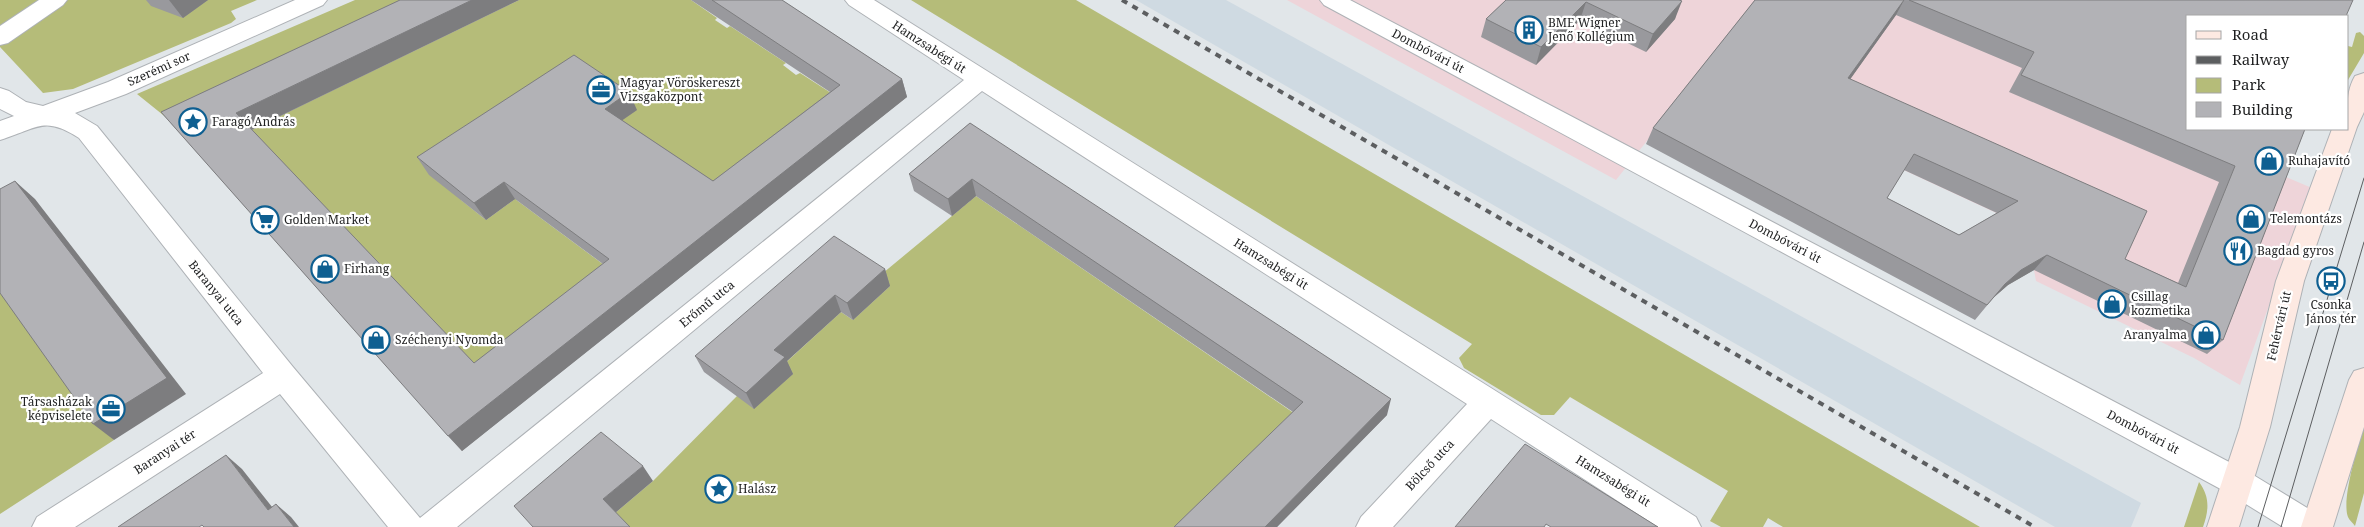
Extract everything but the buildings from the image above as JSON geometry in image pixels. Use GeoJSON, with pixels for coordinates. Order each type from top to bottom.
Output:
{"type":"FeatureCollection","features":[{"type":"Feature","properties":{"kind":"street"},"geometry":{"type":"LineString","coordinates":[[0,37],[55,0]]}},
{"type":"Feature","properties":{"kind":"street","name":"Szerémi sor"},"geometry":{"type":"LineString","coordinates":[[0,131],[117,88],[315,0]]}},
{"type":"Feature","properties":{"kind":"street","name":"Hamzsabégi út"},"geometry":{"type":"LineString","coordinates":[[858,0],[980,80],[1685,527]]}},
{"type":"Feature","properties":{"kind":"street","name":"Dombóvári út"},"geometry":{"type":"LineString","coordinates":[[1332,0],[2239,483],[2311,527]]}},
{"type":"Feature","properties":{"kind":"street","name":"Erőmű utca"},"geometry":{"type":"LineString","coordinates":[[432,527],[458,508],[980,80]]}},
{"type":"Feature","properties":{"kind":"street"},"geometry":{"type":"LineString","coordinates":[[2349,119],[2364,82]]}},
{"type":"Feature","properties":{"kind":"street","name":"Baranyai utca"},"geometry":{"type":"LineString","coordinates":[[0,97],[19,109],[71,121],[88,132],[283,376],[408,527]]}},
{"type":"Feature","properties":{"kind":"street","name":"Fehérvári út"},"geometry":{"type":"LineString","coordinates":[[2223,527],[2239,483],[2255,427],[2290,281],[2345,130]]}},
{"type":"Feature","properties":{"kind":"street","name":"Baranyai tér"},"geometry":{"type":"LineString","coordinates":[[48,527],[283,376]]}},
{"type":"Feature","properties":{"kind":"street"},"geometry":{"type":"LineString","coordinates":[[2317,527],[2364,380]]}},
{"type":"Feature","properties":{"kind":"street","name":"Bölcső utca"},"geometry":{"type":"LineString","coordinates":[[1372,527],[1488,402]]}},
{"type":"Feature","properties":{"kind":"shaded area"},"geometry":{"type":"Polygon","coordinates":[[[1136,0],[1226,0],[2141,503],[2131,527],[2055,527],[1136,0]]]}},
{"type":"Feature","properties":{"kind":"shaded area"},"geometry":{"type":"Polygon","coordinates":[[[1287,0],[2060,0],[2023,67],[2312,188],[2240,385],[2194,358],[2036,281],[2034,270],[2007,218],[1699,75],[1616,180],[1287,0]]]}},
{"type":"Feature","properties":{"kind":"green space"},"geometry":{"type":"Polygon","coordinates":[[[0,0],[257,0],[231,11],[236,19],[231,23],[73,89],[43,93],[0,47],[0,0]]]}},
{"type":"Feature","properties":{"kind":"green space"},"geometry":{"type":"Polygon","coordinates":[[[355,0],[434,0],[173,123],[137,94],[355,0]]]}},
{"type":"Feature","properties":{"kind":"green space"},"geometry":{"type":"Polygon","coordinates":[[[519,0],[691,0],[717,18],[715,20],[727,28],[730,26],[786,63],[783,65],[796,75],[800,73],[845,102],[720,199],[516,200],[619,276],[487,380],[251,130],[519,0]],[[461,200],[486,220],[514,200],[461,200]]]}},
{"type":"Feature","properties":{"kind":"green space"},"geometry":{"type":"Polygon","coordinates":[[[911,0],[1076,0],[1980,527],[1783,527],[1768,518],[1763,527],[1721,527],[1710,521],[1728,491],[1570,397],[1554,415],[1541,415],[1464,368],[1459,358],[1472,344],[911,0]]]}},
{"type":"Feature","properties":{"kind":"green space"},"geometry":{"type":"Polygon","coordinates":[[[2360,32],[2364,36],[2364,53],[2349,78],[2349,46],[2352,47],[2356,33],[2360,32]]]}},
{"type":"Feature","properties":{"kind":"green space"},"geometry":{"type":"Polygon","coordinates":[[[976,196],[1301,418],[1189,527],[627,527],[614,514],[653,481],[737,396],[782,366],[841,312],[853,320],[890,286],[877,278],[976,196]]]}},
{"type":"Feature","properties":{"kind":"green space"},"geometry":{"type":"Polygon","coordinates":[[[0,281],[114,440],[0,514],[0,281]]]}},
{"type":"Feature","properties":{"kind":"green space"},"geometry":{"type":"Polygon","coordinates":[[[2364,424],[2364,493],[2355,526],[2349,519],[2346,509],[2349,485],[2364,424]]]}},
{"type":"Feature","properties":{"kind":"green space"},"geometry":{"type":"Polygon","coordinates":[[[2199,482],[2207,498],[2203,527],[2184,527],[2199,482]]]}},
{"type":"Feature","properties":{"kind":"tram line"},"geometry":{"type":"LineString","coordinates":[[2258,527],[2364,178]]}},
{"type":"Feature","properties":{"kind":"tram line"},"geometry":{"type":"LineString","coordinates":[[2281,527],[2364,242]]}},
{"type":"Feature","properties":{"kind":"railway"},"geometry":{"type":"LineString","coordinates":[[1122,0],[2035,527]]}},
{"type":"Feature","properties":{"kind":"place","name":"BME Wigner Jenő Kollégium"},"geometry":{"type":"Point","coordinates":[1529,30]}},
{"type":"Feature","properties":{"kind":"place","name":"Magyar Vöröskereszt Vizsgaközpont"},"geometry":{"type":"Point","coordinates":[601,90]}},
{"type":"Feature","properties":{"kind":"place","name":"Faragó András"},"geometry":{"type":"Point","coordinates":[193,122]}},
{"type":"Feature","properties":{"kind":"place","name":"Ruhajavító"},"geometry":{"type":"Point","coordinates":[2269,161]}},
{"type":"Feature","properties":{"kind":"place","name":"Telemontázs"},"geometry":{"type":"Point","coordinates":[2251,219]}},
{"type":"Feature","properties":{"kind":"place","name":"Golden Market"},"geometry":{"type":"Point","coordinates":[265,220]}},
{"type":"Feature","properties":{"kind":"place","name":"Bagdad gyros"},"geometry":{"type":"Point","coordinates":[2238,251]}},
{"type":"Feature","properties":{"kind":"place","name":"Firhang"},"geometry":{"type":"Point","coordinates":[325,269]}},
{"type":"Feature","properties":{"kind":"place","name":"Csonka János tér"},"geometry":{"type":"Point","coordinates":[2331,281]}},
{"type":"Feature","properties":{"kind":"place","name":"Csillag kozmetika"},"geometry":{"type":"Point","coordinates":[2112,304]}},
{"type":"Feature","properties":{"kind":"place","name":"Aranyalma"},"geometry":{"type":"Point","coordinates":[2206,335]}},
{"type":"Feature","properties":{"kind":"place","name":"Széchenyi Nyomda"},"geometry":{"type":"Point","coordinates":[376,340]}},
{"type":"Feature","properties":{"kind":"place","name":"Társasházak képviselete"},"geometry":{"type":"Point","coordinates":[111,409]}},
{"type":"Feature","properties":{"kind":"place","name":"Halász"},"geometry":{"type":"Point","coordinates":[719,489]}}]}
